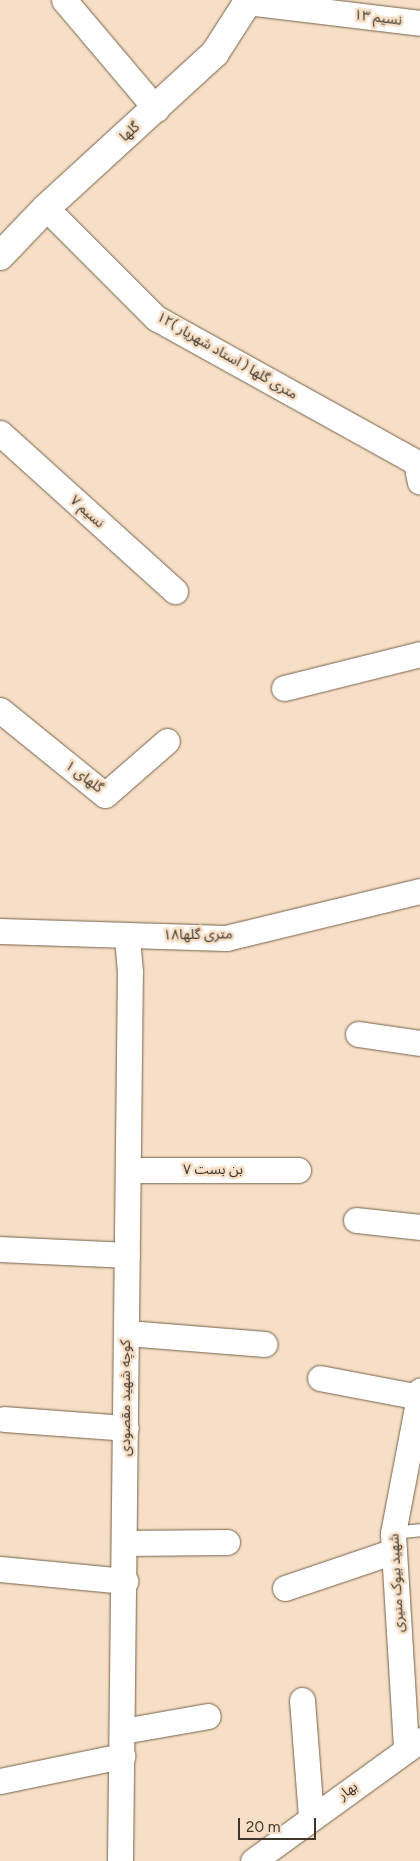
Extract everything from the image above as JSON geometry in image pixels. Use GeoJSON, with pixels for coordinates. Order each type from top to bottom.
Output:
{"type":"FeatureCollection","features":[{"type":"Feature","properties":{"kind":"street"},"geometry":{"type":"LineString","coordinates":[[64,0],[156,109]]}},
{"type":"Feature","properties":{"kind":"street","name":"گلها"},"geometry":{"type":"LineString","coordinates":[[0,256],[46,208],[215,53],[248,1]]}},
{"type":"Feature","properties":{"kind":"street","name":"نسیم ۱۳"},"geometry":{"type":"LineString","coordinates":[[248,1],[420,22]]}},
{"type":"Feature","properties":{"kind":"street","name":"۱۲متری گلها ( استاد شهریار )"},"geometry":{"type":"LineString","coordinates":[[46,208],[156,318],[418,469]]}},
{"type":"Feature","properties":{"kind":"street","name":"نسیم ۷"},"geometry":{"type":"LineString","coordinates":[[0,433],[175,591]]}},
{"type":"Feature","properties":{"kind":"street"},"geometry":{"type":"LineString","coordinates":[[284,688],[420,654]]}},
{"type":"Feature","properties":{"kind":"street","name":"گلهای ۱"},"geometry":{"type":"LineString","coordinates":[[0,710],[105,795],[167,741]]}},
{"type":"Feature","properties":{"kind":"street","name":"۱۸متری گلها"},"geometry":{"type":"LineString","coordinates":[[0,931],[226,938],[420,891]]}},
{"type":"Feature","properties":{"kind":"street","name":"کوچه شهید مقصودی"},"geometry":{"type":"LineString","coordinates":[[120,1861],[126,1543],[130,972],[127,936]]}},
{"type":"Feature","properties":{"kind":"street"},"geometry":{"type":"LineString","coordinates":[[358,1034],[420,1043]]}},
{"type":"Feature","properties":{"kind":"street","name":"بن بست ۷"},"geometry":{"type":"LineString","coordinates":[[128,1170],[298,1170]]}},
{"type":"Feature","properties":{"kind":"street"},"geometry":{"type":"LineString","coordinates":[[356,1220],[420,1227]]}},
{"type":"Feature","properties":{"kind":"street"},"geometry":{"type":"LineString","coordinates":[[0,1249],[127,1255]]}},
{"type":"Feature","properties":{"kind":"street"},"geometry":{"type":"LineString","coordinates":[[127,1333],[265,1344]]}},
{"type":"Feature","properties":{"kind":"street"},"geometry":{"type":"LineString","coordinates":[[320,1378],[420,1395]]}},
{"type":"Feature","properties":{"kind":"street","name":"شهید بیوک منیری"},"geometry":{"type":"LineString","coordinates":[[413,1744],[393,1542],[420,1395]]}},
{"type":"Feature","properties":{"kind":"street"},"geometry":{"type":"LineString","coordinates":[[4,1419],[126,1428]]}},
{"type":"Feature","properties":{"kind":"street"},"geometry":{"type":"LineString","coordinates":[[126,1543],[227,1542]]}},
{"type":"Feature","properties":{"kind":"street"},"geometry":{"type":"LineString","coordinates":[[285,1588],[393,1542]]}},
{"type":"Feature","properties":{"kind":"street"},"geometry":{"type":"LineString","coordinates":[[0,1569],[125,1582]]}},
{"type":"Feature","properties":{"kind":"street"},"geometry":{"type":"LineString","coordinates":[[302,1700],[311,1818]]}},
{"type":"Feature","properties":{"kind":"street"},"geometry":{"type":"LineString","coordinates":[[123,1731],[208,1716]]}},
{"type":"Feature","properties":{"kind":"street","name":"بهار"},"geometry":{"type":"LineString","coordinates":[[253,1861],[413,1744]]}},
{"type":"Feature","properties":{"kind":"street"},"geometry":{"type":"LineString","coordinates":[[0,1781],[122,1756]]}},
{"type":"Feature","properties":{"kind":"lane"},"geometry":{"type":"LineString","coordinates":[[393,1542],[420,1530]]}}]}
